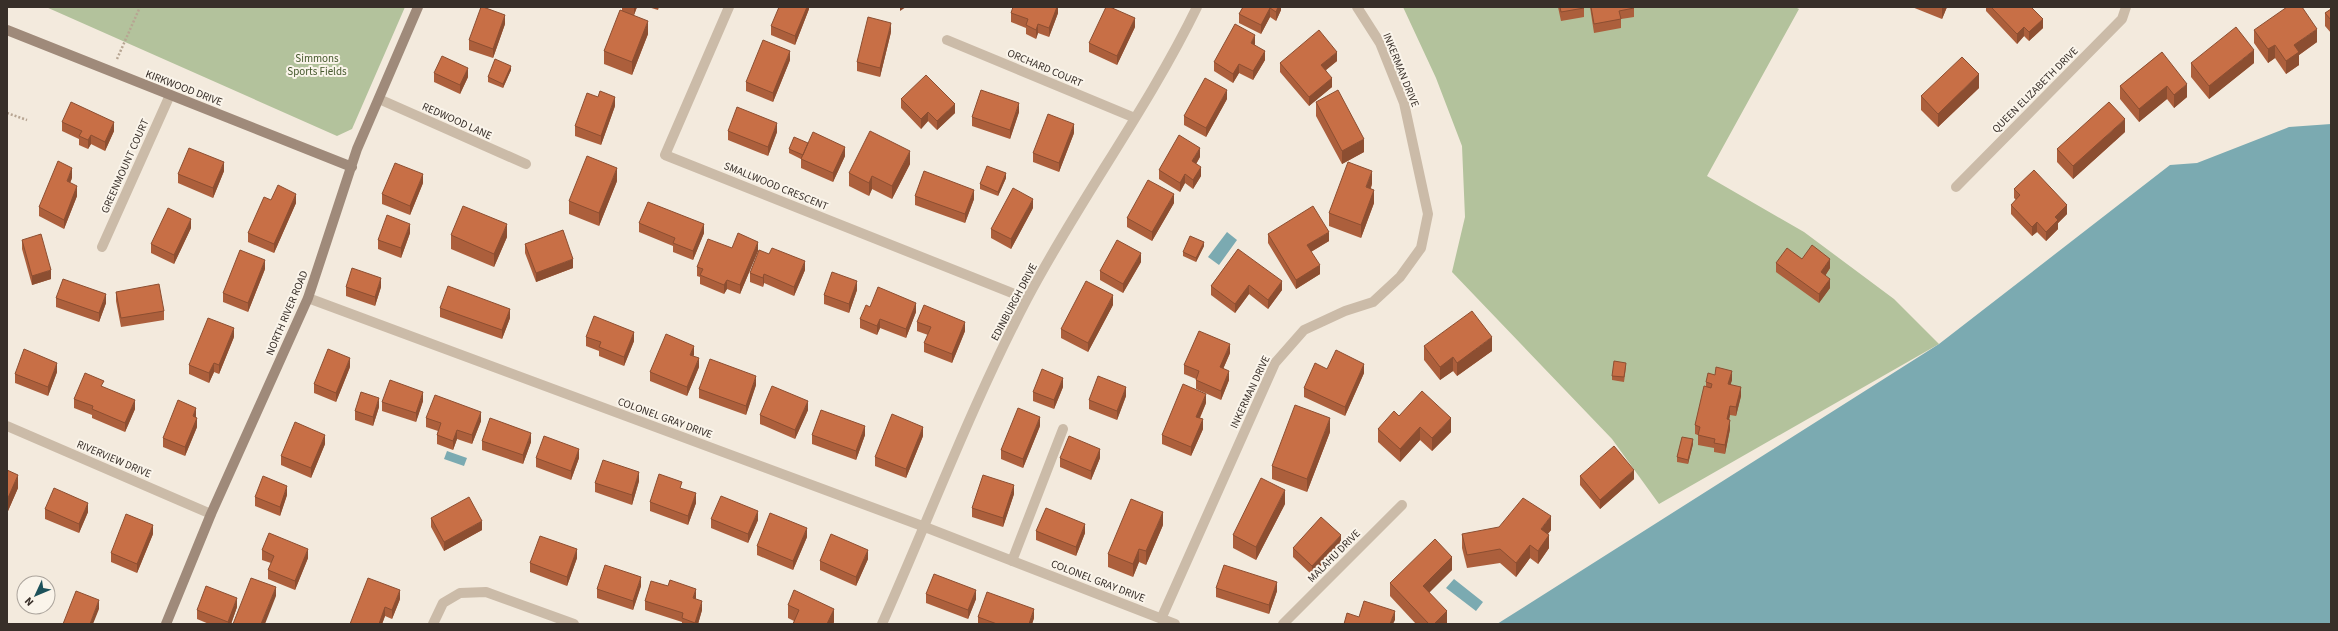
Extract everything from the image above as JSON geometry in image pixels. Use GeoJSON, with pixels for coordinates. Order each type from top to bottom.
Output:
{"type":"FeatureCollection","features":[{"type":"Feature","properties":{"kind":"main road","name":"NORTH RIVER ROAD"},"geometry":{"type":"LineString","coordinates":[[166,624],[211,514],[308,298],[357,149],[418,7]]}},
{"type":"Feature","properties":{"kind":"main road","name":"KIRKWOOD DRIVE"},"geometry":{"type":"LineString","coordinates":[[7,30],[352,167]]}},
{"type":"Feature","properties":{"kind":"street","name":"SMALLWOOD CRESCENT"},"geometry":{"type":"LineString","coordinates":[[729,7],[665,155],[1027,299]]}},
{"type":"Feature","properties":{"kind":"street","name":"EDINBURGH DRIVE"},"geometry":{"type":"LineString","coordinates":[[882,624],[925,527],[969,420],[1027,299],[1198,7]]}},
{"type":"Feature","properties":{"kind":"street","name":"INKERMAN DRIVE"},"geometry":{"type":"LineString","coordinates":[[1162,619],[1275,362],[1304,330],[1345,311],[1373,302],[1400,277],[1420,248],[1428,214],[1404,103],[1380,43],[1357,7]]}},
{"type":"Feature","properties":{"kind":"street","name":"QUEEN ELIZABETH DRIVE"},"geometry":{"type":"LineString","coordinates":[[1956,187],[2122,19],[2126,7]]}},
{"type":"Feature","properties":{"kind":"street","name":"ORCHARD COURT"},"geometry":{"type":"LineString","coordinates":[[947,40],[1134,118]]}},
{"type":"Feature","properties":{"kind":"street","name":"GREENMOUNT COURT"},"geometry":{"type":"LineString","coordinates":[[102,247],[170,95]]}},
{"type":"Feature","properties":{"kind":"street","name":"REDWOOD LANE"},"geometry":{"type":"LineString","coordinates":[[379,99],[526,164]]}},
{"type":"Feature","properties":{"kind":"street","name":"COLONEL GRAY DRIVE"},"geometry":{"type":"LineString","coordinates":[[308,298],[925,527],[1175,624]]}},
{"type":"Feature","properties":{"kind":"street","name":"RIVERVIEW DRIVE"},"geometry":{"type":"LineString","coordinates":[[7,426],[211,514]]}},
{"type":"Feature","properties":{"kind":"street"},"geometry":{"type":"LineString","coordinates":[[1012,561],[1063,429]]}},
{"type":"Feature","properties":{"kind":"street","name":"MALAHU DRIVE"},"geometry":{"type":"LineString","coordinates":[[1283,624],[1402,505]]}},
{"type":"Feature","properties":{"kind":"street"},"geometry":{"type":"LineString","coordinates":[[433,624],[443,603],[460,593],[486,592],[574,624]]}},
{"type":"Feature","properties":{"kind":"path"},"geometry":{"type":"LineString","coordinates":[[111,72],[140,7]]}},
{"type":"Feature","properties":{"kind":"path"},"geometry":{"type":"LineString","coordinates":[[7,113],[26,120]]}},
{"type":"Feature","properties":{"kind":"green space","name":"Simmons Sports Fields"},"geometry":{"type":"Polygon","coordinates":[[[46,7],[405,7],[352,129],[337,136],[46,7]]]}},
{"type":"Feature","properties":{"kind":"green space"},"geometry":{"type":"Polygon","coordinates":[[[1403,7],[1795,7],[1799,9],[1707,176],[1804,232],[1894,299],[1939,344],[1659,504],[1612,439],[1452,272],[1465,217],[1462,146],[1436,78],[1403,7]]]}},
{"type":"Feature","properties":{"kind":"water"},"geometry":{"type":"Polygon","coordinates":[[[2331,124],[2331,624],[1497,624],[1939,344],[2170,165],[2197,163],[2289,127],[2331,124]]]}},
{"type":"Feature","properties":{"kind":"water"},"geometry":{"type":"Polygon","coordinates":[[[1227,232],[1237,240],[1219,265],[1208,257],[1227,232]]]}},
{"type":"Feature","properties":{"kind":"water"},"geometry":{"type":"Polygon","coordinates":[[[447,451],[467,458],[464,466],[444,459],[447,451]]]}},
{"type":"Feature","properties":{"kind":"water"},"geometry":{"type":"Polygon","coordinates":[[[1454,579],[1483,602],[1476,611],[1446,588],[1454,579]]]}},
{"type":"Feature","properties":{"kind":"building"},"geometry":{"type":"Polygon","coordinates":[[[481,7],[505,15],[493,49],[469,40],[481,7]]]}},
{"type":"Feature","properties":{"kind":"building"},"geometry":{"type":"Polygon","coordinates":[[[779,7],[807,7],[795,36],[771,26],[779,7]]]}},
{"type":"Feature","properties":{"kind":"building"},"geometry":{"type":"Polygon","coordinates":[[[1013,7],[1057,7],[1049,28],[1038,24],[1036,30],[1026,25],[1028,19],[1011,13],[1013,7]]]}},
{"type":"Feature","properties":{"kind":"building"},"geometry":{"type":"Polygon","coordinates":[[[1106,7],[1110,7],[1135,18],[1117,56],[1089,43],[1106,7]]]}},
{"type":"Feature","properties":{"kind":"building"},"geometry":{"type":"Polygon","coordinates":[[[1243,7],[1278,7],[1276,12],[1270,8],[1261,25],[1239,14],[1243,7]]]}},
{"type":"Feature","properties":{"kind":"building"},"geometry":{"type":"Polygon","coordinates":[[[1560,7],[1584,7],[1584,8],[1561,12],[1560,7]]]}},
{"type":"Feature","properties":{"kind":"building"},"geometry":{"type":"Polygon","coordinates":[[[1591,7],[1634,8],[1619,11],[1621,19],[1594,24],[1591,7]]]}},
{"type":"Feature","properties":{"kind":"building"},"geometry":{"type":"Polygon","coordinates":[[[1991,7],[2031,7],[2043,19],[2029,32],[2024,27],[2017,34],[1991,7]]]}},
{"type":"Feature","properties":{"kind":"building"},"geometry":{"type":"Polygon","coordinates":[[[2287,7],[2302,7],[2317,29],[2294,45],[2299,52],[2286,61],[2275,45],[2268,49],[2254,30],[2287,7]]]}},
{"type":"Feature","properties":{"kind":"building"},"geometry":{"type":"Polygon","coordinates":[[[2331,9],[2331,20],[2325,13],[2331,9]]]}},
{"type":"Feature","properties":{"kind":"building"},"geometry":{"type":"Polygon","coordinates":[[[620,10],[648,21],[632,62],[604,51],[620,10]]]}},
{"type":"Feature","properties":{"kind":"building"},"geometry":{"type":"Polygon","coordinates":[[[868,17],[891,23],[880,68],[857,62],[868,17]]]}},
{"type":"Feature","properties":{"kind":"building"},"geometry":{"type":"Polygon","coordinates":[[[1235,24],[1255,35],[1251,43],[1265,51],[1253,71],[1239,64],[1233,74],[1214,62],[1235,24]]]}},
{"type":"Feature","properties":{"kind":"building"},"geometry":{"type":"Polygon","coordinates":[[[2236,27],[2254,50],[2209,86],[2191,63],[2236,27]]]}},
{"type":"Feature","properties":{"kind":"building"},"geometry":{"type":"Polygon","coordinates":[[[1319,30],[1337,52],[1321,65],[1332,78],[1309,97],[1280,63],[1319,30]]]}},
{"type":"Feature","properties":{"kind":"building"},"geometry":{"type":"Polygon","coordinates":[[[763,40],[790,51],[773,93],[746,82],[763,40]]]}},
{"type":"Feature","properties":{"kind":"building"},"geometry":{"type":"Polygon","coordinates":[[[2162,52],[2187,84],[2174,95],[2167,86],[2139,109],[2120,86],[2162,52]]]}},
{"type":"Feature","properties":{"kind":"building"},"geometry":{"type":"Polygon","coordinates":[[[442,56],[468,68],[460,85],[434,73],[442,56]]]}},
{"type":"Feature","properties":{"kind":"building"},"geometry":{"type":"Polygon","coordinates":[[[1962,57],[1979,74],[1938,114],[1921,96],[1962,57]]]}},
{"type":"Feature","properties":{"kind":"building"},"geometry":{"type":"Polygon","coordinates":[[[495,59],[511,66],[503,84],[488,77],[495,59]]]}},
{"type":"Feature","properties":{"kind":"building"},"geometry":{"type":"Polygon","coordinates":[[[926,75],[955,104],[937,121],[928,112],[921,119],[901,99],[926,75]]]}},
{"type":"Feature","properties":{"kind":"building"},"geometry":{"type":"Polygon","coordinates":[[[1205,78],[1227,90],[1206,128],[1184,116],[1205,78]]]}},
{"type":"Feature","properties":{"kind":"building"},"geometry":{"type":"Polygon","coordinates":[[[981,90],[1019,103],[1010,130],[972,117],[981,90]]]}},
{"type":"Feature","properties":{"kind":"building"},"geometry":{"type":"Polygon","coordinates":[[[1338,90],[1364,139],[1342,151],[1316,102],[1338,90]]]}},
{"type":"Feature","properties":{"kind":"building"},"geometry":{"type":"Polygon","coordinates":[[[600,91],[615,97],[601,136],[575,126],[587,93],[598,97],[600,91]]]}},
{"type":"Feature","properties":{"kind":"building"},"geometry":{"type":"Polygon","coordinates":[[[71,102],[114,122],[105,142],[91,135],[88,140],[79,136],[82,131],[62,122],[71,102]]]}},
{"type":"Feature","properties":{"kind":"building"},"geometry":{"type":"Polygon","coordinates":[[[2109,102],[2125,119],[2073,166],[2057,149],[2109,102]]]}},
{"type":"Feature","properties":{"kind":"building"},"geometry":{"type":"Polygon","coordinates":[[[737,107],[777,123],[768,147],[728,131],[737,107]]]}},
{"type":"Feature","properties":{"kind":"building"},"geometry":{"type":"Polygon","coordinates":[[[1048,114],[1074,124],[1059,163],[1033,153],[1048,114]]]}},
{"type":"Feature","properties":{"kind":"building"},"geometry":{"type":"Polygon","coordinates":[[[870,131],[910,151],[892,186],[872,176],[869,183],[849,173],[870,131]]]}},
{"type":"Feature","properties":{"kind":"building"},"geometry":{"type":"Polygon","coordinates":[[[813,132],[845,147],[833,173],[801,159],[813,132]]]}},
{"type":"Feature","properties":{"kind":"building"},"geometry":{"type":"Polygon","coordinates":[[[1179,135],[1200,148],[1192,161],[1201,167],[1193,180],[1185,174],[1180,183],[1159,170],[1179,135]]]}},
{"type":"Feature","properties":{"kind":"building"},"geometry":{"type":"Polygon","coordinates":[[[794,137],[808,143],[803,155],[789,149],[794,137]]]}},
{"type":"Feature","properties":{"kind":"building"},"geometry":{"type":"Polygon","coordinates":[[[189,148],[224,162],[213,188],[178,174],[189,148]]]}},
{"type":"Feature","properties":{"kind":"building"},"geometry":{"type":"Polygon","coordinates":[[[587,156],[617,168],[599,213],[569,201],[587,156]]]}},
{"type":"Feature","properties":{"kind":"building"},"geometry":{"type":"Polygon","coordinates":[[[58,161],[72,168],[67,181],[77,186],[64,220],[39,207],[58,161]]]}},
{"type":"Feature","properties":{"kind":"building"},"geometry":{"type":"Polygon","coordinates":[[[1348,162],[1372,171],[1366,187],[1374,190],[1361,225],[1329,213],[1348,162]]]}},
{"type":"Feature","properties":{"kind":"building"},"geometry":{"type":"Polygon","coordinates":[[[395,163],[423,174],[410,206],[382,194],[395,163]]]}},
{"type":"Feature","properties":{"kind":"building"},"geometry":{"type":"Polygon","coordinates":[[[987,166],[1006,173],[998,192],[980,184],[987,166]]]}},
{"type":"Feature","properties":{"kind":"building"},"geometry":{"type":"Polygon","coordinates":[[[2034,170],[2067,205],[2055,217],[2058,220],[2046,232],[2037,222],[2032,227],[2011,205],[2020,195],[2014,189],[2034,170]]]}},
{"type":"Feature","properties":{"kind":"building"},"geometry":{"type":"Polygon","coordinates":[[[924,171],[974,190],[965,214],[915,196],[924,171]]]}},
{"type":"Feature","properties":{"kind":"building"},"geometry":{"type":"Polygon","coordinates":[[[1148,180],[1174,194],[1152,232],[1127,218],[1148,180]]]}},
{"type":"Feature","properties":{"kind":"building"},"geometry":{"type":"Polygon","coordinates":[[[278,185],[296,194],[274,244],[248,233],[264,197],[271,200],[278,185]]]}},
{"type":"Feature","properties":{"kind":"building"},"geometry":{"type":"Polygon","coordinates":[[[1013,188],[1033,199],[1011,239],[991,229],[1013,188]]]}},
{"type":"Feature","properties":{"kind":"building"},"geometry":{"type":"Polygon","coordinates":[[[648,202],[704,224],[693,251],[673,243],[675,238],[639,223],[648,202]]]}},
{"type":"Feature","properties":{"kind":"building"},"geometry":{"type":"Polygon","coordinates":[[[463,206],[507,224],[494,254],[451,235],[463,206]]]}},
{"type":"Feature","properties":{"kind":"building"},"geometry":{"type":"Polygon","coordinates":[[[1313,206],[1329,232],[1307,245],[1320,265],[1296,280],[1268,234],[1313,206]]]}},
{"type":"Feature","properties":{"kind":"building"},"geometry":{"type":"Polygon","coordinates":[[[168,208],[191,219],[174,255],[151,244],[168,208]]]}},
{"type":"Feature","properties":{"kind":"building"},"geometry":{"type":"Polygon","coordinates":[[[387,215],[410,224],[401,248],[378,240],[387,215]]]}},
{"type":"Feature","properties":{"kind":"building"},"geometry":{"type":"Polygon","coordinates":[[[563,230],[573,259],[536,273],[525,244],[563,230]]]}},
{"type":"Feature","properties":{"kind":"building"},"geometry":{"type":"Polygon","coordinates":[[[738,233],[758,242],[740,285],[727,280],[724,285],[700,275],[703,269],[697,267],[708,239],[732,248],[738,233]]]}},
{"type":"Feature","properties":{"kind":"building"},"geometry":{"type":"Polygon","coordinates":[[[41,234],[51,270],[32,276],[22,240],[41,234]]]}},
{"type":"Feature","properties":{"kind":"building"},"geometry":{"type":"Polygon","coordinates":[[[1190,236],[1204,242],[1196,258],[1183,252],[1190,236]]]}},
{"type":"Feature","properties":{"kind":"building"},"geometry":{"type":"Polygon","coordinates":[[[1117,240],[1141,253],[1123,284],[1100,271],[1117,240]]]}},
{"type":"Feature","properties":{"kind":"building"},"geometry":{"type":"Polygon","coordinates":[[[1812,245],[1830,259],[1821,272],[1830,279],[1819,294],[1776,263],[1787,248],[1802,259],[1812,245]]]}},
{"type":"Feature","properties":{"kind":"building"},"geometry":{"type":"Polygon","coordinates":[[[772,248],[805,261],[794,287],[764,274],[763,278],[750,273],[759,250],[769,254],[772,248]]]}},
{"type":"Feature","properties":{"kind":"building"},"geometry":{"type":"Polygon","coordinates":[[[1238,249],[1282,281],[1268,300],[1249,285],[1235,304],[1211,286],[1238,249]]]}},
{"type":"Feature","properties":{"kind":"building"},"geometry":{"type":"Polygon","coordinates":[[[240,250],[265,260],[248,303],[223,293],[240,250]]]}},
{"type":"Feature","properties":{"kind":"building"},"geometry":{"type":"Polygon","coordinates":[[[352,268],[381,278],[375,297],[346,287],[352,268]]]}},
{"type":"Feature","properties":{"kind":"building"},"geometry":{"type":"Polygon","coordinates":[[[832,272],[857,281],[849,304],[824,295],[832,272]]]}},
{"type":"Feature","properties":{"kind":"building"},"geometry":{"type":"Polygon","coordinates":[[[63,279],[106,294],[99,313],[56,298],[63,279]]]}},
{"type":"Feature","properties":{"kind":"building"},"geometry":{"type":"Polygon","coordinates":[[[1086,281],[1113,295],[1088,343],[1061,329],[1086,281]]]}},
{"type":"Feature","properties":{"kind":"building"},"geometry":{"type":"Polygon","coordinates":[[[159,284],[164,311],[121,318],[116,292],[159,284]]]}},
{"type":"Feature","properties":{"kind":"building"},"geometry":{"type":"Polygon","coordinates":[[[448,286],[510,309],[502,330],[440,308],[448,286]]]}},
{"type":"Feature","properties":{"kind":"building"},"geometry":{"type":"Polygon","coordinates":[[[878,287],[916,303],[906,329],[880,319],[877,326],[860,319],[866,305],[870,307],[878,287]]]}},
{"type":"Feature","properties":{"kind":"building"},"geometry":{"type":"Polygon","coordinates":[[[924,305],[965,322],[952,354],[924,343],[931,327],[917,322],[924,305]]]}},
{"type":"Feature","properties":{"kind":"building"},"geometry":{"type":"Polygon","coordinates":[[[1472,311],[1492,337],[1457,363],[1453,357],[1440,367],[1424,346],[1472,311]]]}},
{"type":"Feature","properties":{"kind":"building"},"geometry":{"type":"Polygon","coordinates":[[[594,316],[634,332],[624,357],[599,347],[601,342],[586,337],[594,316]]]}},
{"type":"Feature","properties":{"kind":"building"},"geometry":{"type":"Polygon","coordinates":[[[208,318],[234,328],[219,365],[214,363],[209,373],[189,365],[208,318]]]}},
{"type":"Feature","properties":{"kind":"building"},"geometry":{"type":"Polygon","coordinates":[[[1199,331],[1230,344],[1220,367],[1229,371],[1221,391],[1196,380],[1199,371],[1184,365],[1199,331]]]}},
{"type":"Feature","properties":{"kind":"building"},"geometry":{"type":"Polygon","coordinates":[[[666,334],[694,346],[690,355],[699,358],[687,387],[650,372],[666,334]]]}},
{"type":"Feature","properties":{"kind":"building"},"geometry":{"type":"Polygon","coordinates":[[[24,349],[57,363],[48,387],[15,374],[24,349]]]}},
{"type":"Feature","properties":{"kind":"building"},"geometry":{"type":"Polygon","coordinates":[[[328,349],[350,358],[336,393],[314,384],[328,349]]]}},
{"type":"Feature","properties":{"kind":"building"},"geometry":{"type":"Polygon","coordinates":[[[1336,350],[1364,364],[1345,407],[1304,388],[1315,363],[1327,369],[1336,350]]]}},
{"type":"Feature","properties":{"kind":"building"},"geometry":{"type":"Polygon","coordinates":[[[710,359],[756,376],[746,406],[699,389],[710,359]]]}},
{"type":"Feature","properties":{"kind":"building"},"geometry":{"type":"Polygon","coordinates":[[[1614,361],[1626,363],[1624,377],[1612,376],[1614,361]]]}},
{"type":"Feature","properties":{"kind":"building"},"geometry":{"type":"Polygon","coordinates":[[[1716,367],[1732,371],[1728,384],[1741,387],[1736,407],[1730,406],[1727,419],[1730,420],[1725,445],[1714,443],[1715,439],[1698,435],[1700,427],[1695,425],[1704,386],[1711,388],[1712,384],[1706,382],[1708,373],[1715,375],[1716,367]]]}},
{"type":"Feature","properties":{"kind":"building"},"geometry":{"type":"Polygon","coordinates":[[[1042,369],[1063,378],[1054,400],[1033,392],[1042,369]]]}},
{"type":"Feature","properties":{"kind":"building"},"geometry":{"type":"Polygon","coordinates":[[[85,373],[104,381],[101,386],[135,400],[125,423],[92,409],[93,406],[74,399],[85,373]]]}},
{"type":"Feature","properties":{"kind":"building"},"geometry":{"type":"Polygon","coordinates":[[[1098,376],[1126,387],[1117,411],[1089,400],[1098,376]]]}},
{"type":"Feature","properties":{"kind":"building"},"geometry":{"type":"Polygon","coordinates":[[[390,380],[423,392],[416,413],[382,402],[390,380]]]}},
{"type":"Feature","properties":{"kind":"building"},"geometry":{"type":"Polygon","coordinates":[[[1183,384],[1206,394],[1196,417],[1203,419],[1191,447],[1162,435],[1183,384]]]}},
{"type":"Feature","properties":{"kind":"building"},"geometry":{"type":"Polygon","coordinates":[[[772,386],[808,401],[795,430],[760,415],[772,386]]]}},
{"type":"Feature","properties":{"kind":"building"},"geometry":{"type":"Polygon","coordinates":[[[1422,391],[1451,418],[1432,438],[1420,427],[1400,449],[1378,429],[1394,411],[1399,416],[1422,391]]]}},
{"type":"Feature","properties":{"kind":"building"},"geometry":{"type":"Polygon","coordinates":[[[361,392],[379,398],[373,417],[355,411],[361,392]]]}},
{"type":"Feature","properties":{"kind":"building"},"geometry":{"type":"Polygon","coordinates":[[[435,395],[481,412],[472,435],[457,430],[453,441],[437,435],[441,423],[426,418],[435,395]]]}},
{"type":"Feature","properties":{"kind":"building"},"geometry":{"type":"Polygon","coordinates":[[[178,400],[196,408],[193,416],[197,418],[185,447],[163,438],[178,400]]]}},
{"type":"Feature","properties":{"kind":"building"},"geometry":{"type":"Polygon","coordinates":[[[1295,405],[1330,418],[1307,479],[1272,466],[1295,405]]]}},
{"type":"Feature","properties":{"kind":"building"},"geometry":{"type":"Polygon","coordinates":[[[1018,408],[1040,417],[1023,459],[1001,450],[1018,408]]]}},
{"type":"Feature","properties":{"kind":"building"},"geometry":{"type":"Polygon","coordinates":[[[821,410],[865,426],[856,451],[812,435],[821,410]]]}},
{"type":"Feature","properties":{"kind":"building"},"geometry":{"type":"Polygon","coordinates":[[[892,414],[923,427],[906,469],[875,457],[892,414]]]}},
{"type":"Feature","properties":{"kind":"building"},"geometry":{"type":"Polygon","coordinates":[[[490,418],[531,433],[523,455],[482,441],[490,418]]]}},
{"type":"Feature","properties":{"kind":"building"},"geometry":{"type":"Polygon","coordinates":[[[295,422],[325,435],[311,468],[281,456],[295,422]]]}},
{"type":"Feature","properties":{"kind":"building"},"geometry":{"type":"Polygon","coordinates":[[[544,436],[579,449],[571,471],[536,458],[544,436]]]}},
{"type":"Feature","properties":{"kind":"building"},"geometry":{"type":"Polygon","coordinates":[[[1069,436],[1100,449],[1091,471],[1060,458],[1069,436]]]}},
{"type":"Feature","properties":{"kind":"building"},"geometry":{"type":"Polygon","coordinates":[[[1682,437],[1693,439],[1688,460],[1677,457],[1682,437]]]}},
{"type":"Feature","properties":{"kind":"building"},"geometry":{"type":"Polygon","coordinates":[[[1614,446],[1634,470],[1600,500],[1580,476],[1614,446]]]}},
{"type":"Feature","properties":{"kind":"building"},"geometry":{"type":"Polygon","coordinates":[[[603,460],[639,472],[632,495],[595,483],[603,460]]]}},
{"type":"Feature","properties":{"kind":"building"},"geometry":{"type":"Polygon","coordinates":[[[7,470],[18,475],[8,498],[7,498],[7,470]]]}},
{"type":"Feature","properties":{"kind":"building"},"geometry":{"type":"Polygon","coordinates":[[[659,474],[682,482],[680,488],[696,493],[688,516],[650,502],[659,474]]]}},
{"type":"Feature","properties":{"kind":"building"},"geometry":{"type":"Polygon","coordinates":[[[983,475],[1014,485],[1003,518],[972,508],[983,475]]]}},
{"type":"Feature","properties":{"kind":"building"},"geometry":{"type":"Polygon","coordinates":[[[263,476],[287,486],[280,507],[255,497],[263,476]]]}},
{"type":"Feature","properties":{"kind":"building"},"geometry":{"type":"Polygon","coordinates":[[[1261,478],[1285,490],[1256,547],[1233,535],[1261,478]]]}},
{"type":"Feature","properties":{"kind":"building"},"geometry":{"type":"Polygon","coordinates":[[[54,488],[88,503],[79,524],[45,509],[54,488]]]}},
{"type":"Feature","properties":{"kind":"building"},"geometry":{"type":"Polygon","coordinates":[[[721,496],[758,511],[748,534],[711,519],[721,496]]]}},
{"type":"Feature","properties":{"kind":"building"},"geometry":{"type":"Polygon","coordinates":[[[469,497],[482,521],[444,542],[431,518],[469,497]]]}},
{"type":"Feature","properties":{"kind":"building"},"geometry":{"type":"Polygon","coordinates":[[[1523,498],[1551,516],[1541,529],[1549,535],[1538,551],[1530,545],[1516,563],[1500,549],[1467,555],[1462,534],[1499,527],[1523,498]]]}},
{"type":"Feature","properties":{"kind":"building"},"geometry":{"type":"Polygon","coordinates":[[[1131,499],[1163,512],[1146,551],[1139,549],[1133,564],[1108,554],[1131,499]]]}},
{"type":"Feature","properties":{"kind":"building"},"geometry":{"type":"Polygon","coordinates":[[[1046,508],[1085,524],[1076,547],[1036,531],[1046,508]]]}},
{"type":"Feature","properties":{"kind":"building"},"geometry":{"type":"Polygon","coordinates":[[[770,513],[807,528],[793,561],[757,546],[770,513]]]}},
{"type":"Feature","properties":{"kind":"building"},"geometry":{"type":"Polygon","coordinates":[[[126,514],[153,525],[137,564],[111,553],[126,514]]]}},
{"type":"Feature","properties":{"kind":"building"},"geometry":{"type":"Polygon","coordinates":[[[1321,517],[1341,535],[1312,566],[1293,548],[1321,517]]]}},
{"type":"Feature","properties":{"kind":"building"},"geometry":{"type":"Polygon","coordinates":[[[269,533],[308,549],[295,581],[268,570],[274,556],[262,550],[269,533]]]}},
{"type":"Feature","properties":{"kind":"building"},"geometry":{"type":"Polygon","coordinates":[[[831,534],[868,550],[856,577],[820,561],[831,534]]]}},
{"type":"Feature","properties":{"kind":"building"},"geometry":{"type":"Polygon","coordinates":[[[540,536],[577,549],[567,577],[530,563],[540,536]]]}},
{"type":"Feature","properties":{"kind":"building"},"geometry":{"type":"Polygon","coordinates":[[[1435,539],[1452,557],[1423,586],[1447,611],[1434,624],[1429,624],[1390,583],[1435,539]]]}},
{"type":"Feature","properties":{"kind":"building"},"geometry":{"type":"Polygon","coordinates":[[[605,565],[641,577],[633,601],[597,589],[605,565]]]}},
{"type":"Feature","properties":{"kind":"building"},"geometry":{"type":"Polygon","coordinates":[[[1224,565],[1277,582],[1269,605],[1216,588],[1224,565]]]}},
{"type":"Feature","properties":{"kind":"building"},"geometry":{"type":"Polygon","coordinates":[[[934,574],[976,590],[968,610],[926,594],[934,574]]]}},
{"type":"Feature","properties":{"kind":"building"},"geometry":{"type":"Polygon","coordinates":[[[251,578],[276,587],[261,624],[233,624],[251,578]]]}},
{"type":"Feature","properties":{"kind":"building"},"geometry":{"type":"Polygon","coordinates":[[[368,578],[400,590],[392,610],[385,607],[379,624],[350,624],[368,578]]]}},
{"type":"Feature","properties":{"kind":"building"},"geometry":{"type":"Polygon","coordinates":[[[670,580],[696,589],[693,598],[702,601],[695,623],[682,618],[683,613],[645,601],[651,581],[668,586],[670,580]]]}},
{"type":"Feature","properties":{"kind":"building"},"geometry":{"type":"Polygon","coordinates":[[[206,586],[237,598],[228,622],[197,610],[206,586]]]}},
{"type":"Feature","properties":{"kind":"building"},"geometry":{"type":"Polygon","coordinates":[[[794,590],[834,609],[827,624],[793,624],[799,610],[788,605],[794,590]]]}},
{"type":"Feature","properties":{"kind":"building"},"geometry":{"type":"Polygon","coordinates":[[[76,591],[99,600],[90,624],[63,624],[76,591]]]}},
{"type":"Feature","properties":{"kind":"building"},"geometry":{"type":"Polygon","coordinates":[[[987,592],[1034,609],[1029,624],[997,624],[978,617],[987,592]]]}},
{"type":"Feature","properties":{"kind":"building"},"geometry":{"type":"Polygon","coordinates":[[[1364,601],[1395,611],[1390,624],[1344,624],[1347,613],[1359,617],[1364,601]]]}}]}
